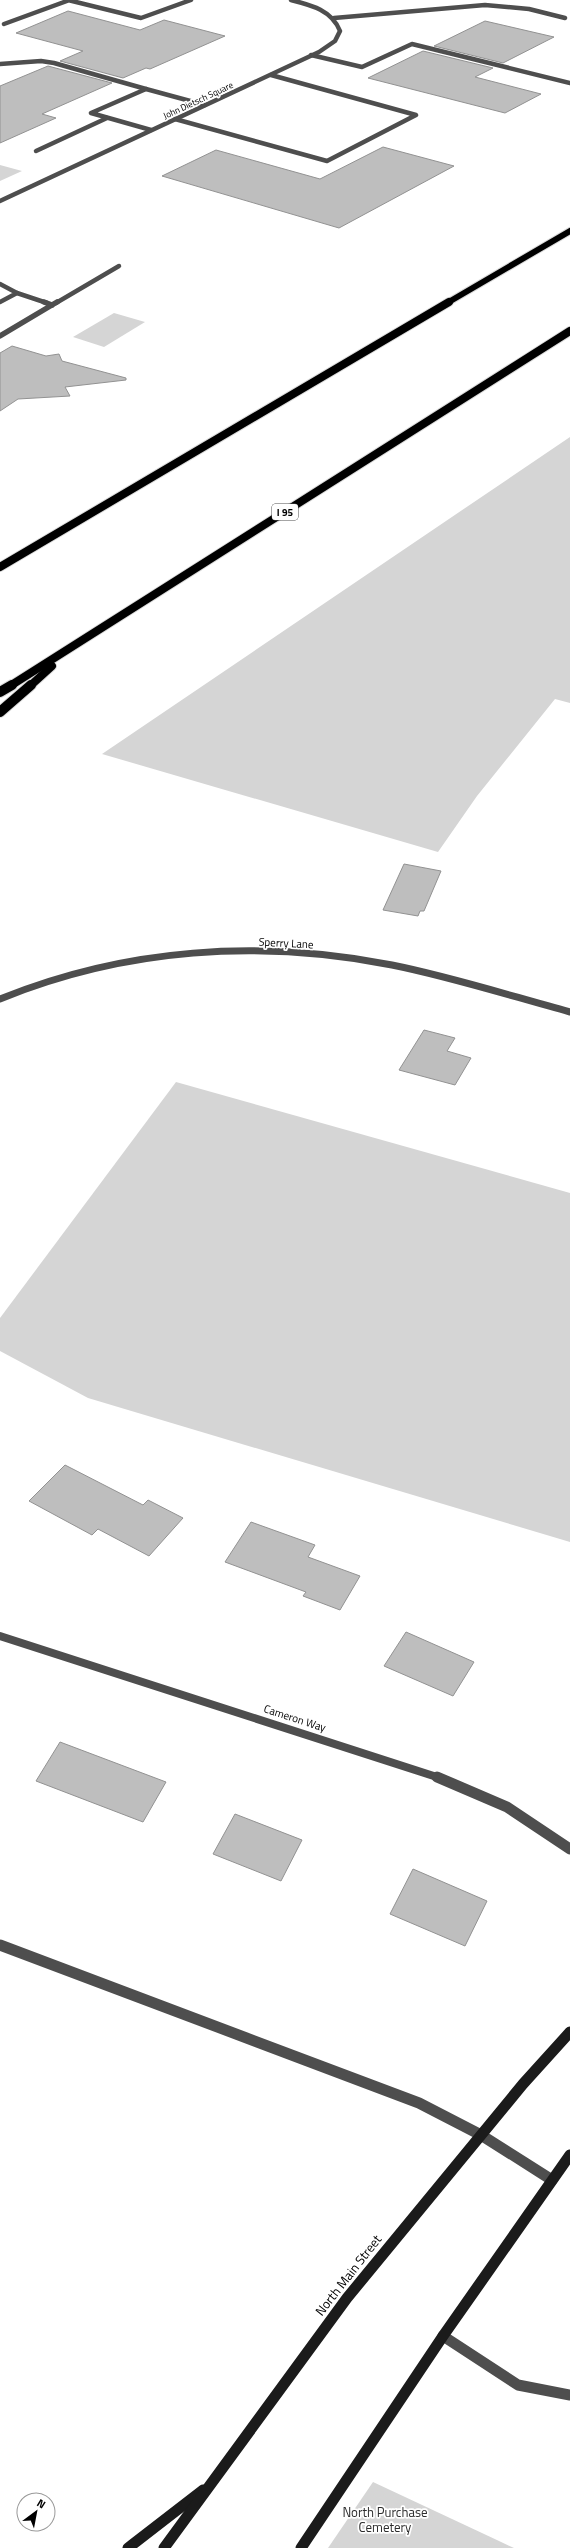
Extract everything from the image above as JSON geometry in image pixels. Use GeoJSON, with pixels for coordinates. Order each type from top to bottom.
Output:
{"type":"FeatureCollection","features":[{"type":"Feature","properties":{"kind":"highway"},"geometry":{"type":"LineString","coordinates":[[0,567],[570,231]]}},
{"type":"Feature","properties":{"kind":"highway","name":"I 95"},"geometry":{"type":"LineString","coordinates":[[0,692],[570,331]]}},
{"type":"Feature","properties":{"kind":"highway"},"geometry":{"type":"LineString","coordinates":[[0,712],[78,642]]}},
{"type":"Feature","properties":{"kind":"main road","name":"North Main Street"},"geometry":{"type":"LineString","coordinates":[[164,2548],[348,2298],[481,2135],[570,2032]]}},
{"type":"Feature","properties":{"kind":"main road"},"geometry":{"type":"LineString","coordinates":[[300,2548],[443,2336],[570,2155]]}},
{"type":"Feature","properties":{"kind":"main road"},"geometry":{"type":"LineString","coordinates":[[128,2548],[169,2518],[213,2482]]}},
{"type":"Feature","properties":{"kind":"street"},"geometry":{"type":"LineString","coordinates":[[4,24],[67,0],[141,18],[191,0]]}},
{"type":"Feature","properties":{"kind":"street"},"geometry":{"type":"LineString","coordinates":[[291,0],[316,7],[334,18],[485,5],[529,9],[565,18]]}},
{"type":"Feature","properties":{"kind":"street","name":"John Dietsch Square"},"geometry":{"type":"LineString","coordinates":[[0,201],[311,55],[335,40],[340,31],[334,18]]}},
{"type":"Feature","properties":{"kind":"street"},"geometry":{"type":"LineString","coordinates":[[311,55],[362,67],[412,44],[570,83]]}},
{"type":"Feature","properties":{"kind":"street"},"geometry":{"type":"LineString","coordinates":[[0,64],[34,61],[54,63],[205,105]]}},
{"type":"Feature","properties":{"kind":"street"},"geometry":{"type":"LineString","coordinates":[[175,119],[327,161],[416,115],[271,75]]}},
{"type":"Feature","properties":{"kind":"street"},"geometry":{"type":"LineString","coordinates":[[146,88],[91,113],[151,130]]}},
{"type":"Feature","properties":{"kind":"street"},"geometry":{"type":"LineString","coordinates":[[36,151],[107,118]]}},
{"type":"Feature","properties":{"kind":"street"},"geometry":{"type":"LineString","coordinates":[[0,336],[119,266]]}},
{"type":"Feature","properties":{"kind":"street"},"geometry":{"type":"LineString","coordinates":[[0,284],[17,293],[52,305]]}},
{"type":"Feature","properties":{"kind":"street"},"geometry":{"type":"LineString","coordinates":[[0,302],[17,293]]}},
{"type":"Feature","properties":{"kind":"street","name":"Sperry Lane"},"geometry":{"type":"LineString","coordinates":[[0,999],[18,990],[77,971],[144,959],[222,951],[313,954],[391,965],[570,1012]]}},
{"type":"Feature","properties":{"kind":"street","name":"Cameron Way"},"geometry":{"type":"LineString","coordinates":[[0,1636],[454,1783],[507,1807],[570,1849]]}},
{"type":"Feature","properties":{"kind":"street"},"geometry":{"type":"LineString","coordinates":[[0,1945],[419,2103],[481,2135],[552,2180]]}},
{"type":"Feature","properties":{"kind":"street"},"geometry":{"type":"LineString","coordinates":[[443,2336],[518,2385],[570,2395]]}},
{"type":"Feature","properties":{"kind":"green space"},"geometry":{"type":"Polygon","coordinates":[[[0,165],[22,171],[0,181],[0,165]]]}},
{"type":"Feature","properties":{"kind":"green space"},"geometry":{"type":"Polygon","coordinates":[[[114,313],[145,322],[104,347],[73,337],[114,313]]]}},
{"type":"Feature","properties":{"kind":"green space"},"geometry":{"type":"Polygon","coordinates":[[[570,437],[570,703],[555,699],[477,796],[438,852],[102,754],[570,437]]]}},
{"type":"Feature","properties":{"kind":"green space"},"geometry":{"type":"Polygon","coordinates":[[[176,1082],[570,1193],[570,1542],[88,1398],[0,1351],[0,1318],[176,1082]]]}},
{"type":"Feature","properties":{"kind":"green space","name":"North Purchase Cemetery"},"geometry":{"type":"Polygon","coordinates":[[[373,2482],[514,2548],[328,2548],[373,2482]]]}},
{"type":"Feature","properties":{"kind":"building"},"geometry":{"type":"Polygon","coordinates":[[[68,11],[140,30],[164,20],[225,36],[150,69],[146,68],[123,78],[60,61],[83,51],[16,33],[68,11]]]}},
{"type":"Feature","properties":{"kind":"building"},"geometry":{"type":"Polygon","coordinates":[[[485,21],[554,37],[503,63],[434,46],[485,21]]]}},
{"type":"Feature","properties":{"kind":"building"},"geometry":{"type":"Polygon","coordinates":[[[423,51],[493,68],[475,77],[541,94],[505,113],[368,78],[423,51]]]}},
{"type":"Feature","properties":{"kind":"building"},"geometry":{"type":"Polygon","coordinates":[[[48,66],[112,83],[42,114],[56,118],[0,143],[0,86],[48,66]]]}},
{"type":"Feature","properties":{"kind":"building"},"geometry":{"type":"Polygon","coordinates":[[[383,147],[454,166],[339,228],[162,176],[216,150],[320,179],[383,147]]]}},
{"type":"Feature","properties":{"kind":"building"},"geometry":{"type":"Polygon","coordinates":[[[12,346],[46,356],[59,354],[62,361],[126,378],[126,380],[65,387],[70,396],[18,399],[0,411],[0,353],[12,346]]]}},
{"type":"Feature","properties":{"kind":"building"},"geometry":{"type":"Polygon","coordinates":[[[404,864],[441,871],[424,911],[420,911],[418,916],[383,910],[404,864]]]}},
{"type":"Feature","properties":{"kind":"building"},"geometry":{"type":"Polygon","coordinates":[[[424,1030],[455,1038],[447,1051],[471,1058],[455,1085],[399,1070],[424,1030]]]}},
{"type":"Feature","properties":{"kind":"building"},"geometry":{"type":"Polygon","coordinates":[[[65,1465],[143,1505],[148,1500],[183,1518],[149,1556],[98,1529],[92,1535],[29,1501],[65,1465]]]}},
{"type":"Feature","properties":{"kind":"building"},"geometry":{"type":"Polygon","coordinates":[[[251,1522],[315,1545],[308,1557],[360,1576],[340,1610],[303,1596],[306,1592],[225,1562],[251,1522]]]}},
{"type":"Feature","properties":{"kind":"building"},"geometry":{"type":"Polygon","coordinates":[[[406,1632],[474,1662],[453,1696],[384,1666],[406,1632]]]}},
{"type":"Feature","properties":{"kind":"building"},"geometry":{"type":"Polygon","coordinates":[[[60,1742],[166,1782],[143,1822],[36,1781],[60,1742]]]}},
{"type":"Feature","properties":{"kind":"building"},"geometry":{"type":"Polygon","coordinates":[[[235,1814],[302,1840],[281,1881],[213,1854],[235,1814]]]}},
{"type":"Feature","properties":{"kind":"building"},"geometry":{"type":"Polygon","coordinates":[[[413,1869],[487,1901],[465,1946],[390,1914],[413,1869]]]}}]}
